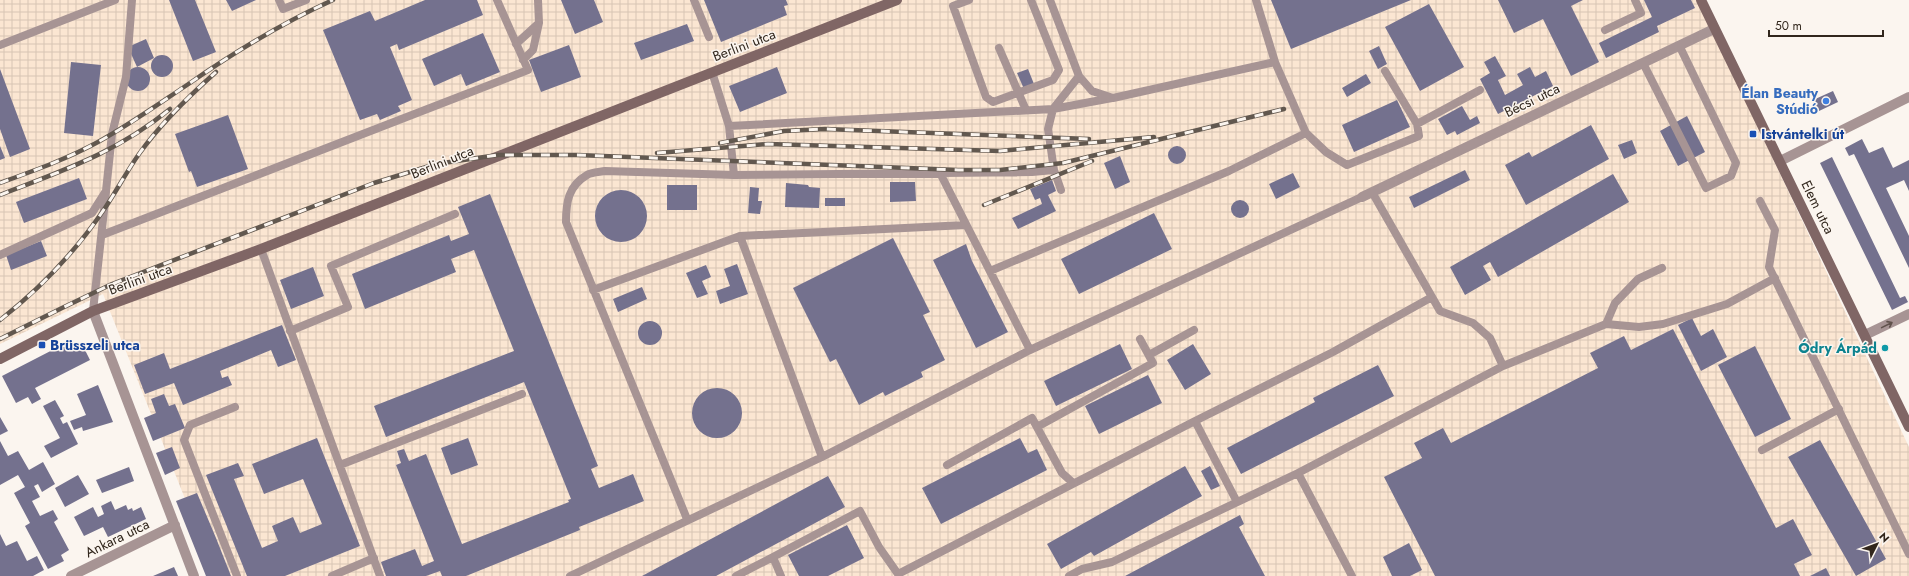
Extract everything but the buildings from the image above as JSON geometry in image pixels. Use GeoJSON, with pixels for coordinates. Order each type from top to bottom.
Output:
{"type":"FeatureCollection","features":[{"type":"Feature","properties":{"kind":"street","name":"Berlini utca"},"geometry":{"type":"LineString","coordinates":[[0,359],[93,312],[261,249],[898,0]]}},
{"type":"Feature","properties":{"kind":"street","name":"Elem utca"},"geometry":{"type":"LineString","coordinates":[[1701,0],[1909,427]]}},
{"type":"Feature","properties":{"kind":"street","name":"Bécsi utca"},"geometry":{"type":"LineString","coordinates":[[1362,197],[1714,28]]}},
{"type":"Feature","properties":{"kind":"street"},"geometry":{"type":"LineString","coordinates":[[1780,160],[1909,97]]}},
{"type":"Feature","properties":{"kind":"street"},"geometry":{"type":"LineString","coordinates":[[93,312],[194,576]]}},
{"type":"Feature","properties":{"kind":"street"},"geometry":{"type":"LineString","coordinates":[[1865,335],[1909,314]]}},
{"type":"Feature","properties":{"kind":"street","name":"Ankara utca"},"geometry":{"type":"LineString","coordinates":[[71,576],[175,525]]}},
{"type":"Feature","properties":{"kind":"lane"},"geometry":{"type":"LineString","coordinates":[[0,45],[115,0]]}},
{"type":"Feature","properties":{"kind":"lane"},"geometry":{"type":"LineString","coordinates":[[93,312],[112,134],[126,77],[132,0]]}},
{"type":"Feature","properties":{"kind":"lane"},"geometry":{"type":"LineString","coordinates":[[279,0],[283,9],[306,0]]}},
{"type":"Feature","properties":{"kind":"lane"},"geometry":{"type":"LineString","coordinates":[[102,235],[528,70],[497,0]]}},
{"type":"Feature","properties":{"kind":"lane"},"geometry":{"type":"LineString","coordinates":[[523,60],[533,50],[539,23],[538,0]]}},
{"type":"Feature","properties":{"kind":"lane"},"geometry":{"type":"LineString","coordinates":[[694,0],[708,37]]}},
{"type":"Feature","properties":{"kind":"lane"},"geometry":{"type":"LineString","coordinates":[[969,0],[953,6],[986,97],[994,102],[1053,80],[1059,70],[1031,0]]}},
{"type":"Feature","properties":{"kind":"lane"},"geometry":{"type":"LineString","coordinates":[[1050,0],[1079,76],[1092,91],[1112,98]]}},
{"type":"Feature","properties":{"kind":"lane"},"geometry":{"type":"LineString","coordinates":[[1256,0],[1275,62],[1306,133],[1326,152],[1347,165],[1419,136],[1417,124],[1385,71]]}},
{"type":"Feature","properties":{"kind":"lane"},"geometry":{"type":"LineString","coordinates":[[1605,30],[1641,13],[1635,0]]}},
{"type":"Feature","properties":{"kind":"lane"},"geometry":{"type":"LineString","coordinates":[[516,44],[539,23]]}},
{"type":"Feature","properties":{"kind":"lane"},"geometry":{"type":"LineString","coordinates":[[1643,62],[1706,188],[1731,176],[1736,163],[1679,45]]}},
{"type":"Feature","properties":{"kind":"lane"},"geometry":{"type":"LineString","coordinates":[[999,48],[1026,110]]}},
{"type":"Feature","properties":{"kind":"lane"},"geometry":{"type":"LineString","coordinates":[[729,126],[1053,109],[1112,98],[1275,62]]}},
{"type":"Feature","properties":{"kind":"lane"},"geometry":{"type":"LineString","coordinates":[[712,72],[729,126],[734,175]]}},
{"type":"Feature","properties":{"kind":"lane"},"geometry":{"type":"LineString","coordinates":[[1061,190],[1054,170],[1048,129],[1053,109],[1079,76]]}},
{"type":"Feature","properties":{"kind":"lane"},"geometry":{"type":"LineString","coordinates":[[1417,124],[1480,90]]}},
{"type":"Feature","properties":{"kind":"lane"},"geometry":{"type":"LineString","coordinates":[[990,271],[1229,171],[1306,133]]}},
{"type":"Feature","properties":{"kind":"lane"},"geometry":{"type":"LineString","coordinates":[[687,520],[566,222],[566,201],[574,187],[587,175],[605,171],[734,175],[1032,172],[1054,170]]}},
{"type":"Feature","properties":{"kind":"lane"},"geometry":{"type":"LineString","coordinates":[[940,172],[1030,350]]}},
{"type":"Feature","properties":{"kind":"lane"},"geometry":{"type":"LineString","coordinates":[[0,255],[92,213],[106,191]]}},
{"type":"Feature","properties":{"kind":"lane"},"geometry":{"type":"LineString","coordinates":[[1372,192],[1440,311],[1473,323],[1490,338],[1503,366]]}},
{"type":"Feature","properties":{"kind":"lane"},"geometry":{"type":"LineString","coordinates":[[570,576],[822,457],[1030,350],[1362,197]]}},
{"type":"Feature","properties":{"kind":"lane"},"geometry":{"type":"LineString","coordinates":[[1760,201],[1775,230],[1769,267],[1909,554]]}},
{"type":"Feature","properties":{"kind":"lane"},"geometry":{"type":"LineString","coordinates":[[290,331],[348,307],[331,266],[455,214]]}},
{"type":"Feature","properties":{"kind":"lane"},"geometry":{"type":"LineString","coordinates":[[593,290],[740,236],[966,225]]}},
{"type":"Feature","properties":{"kind":"lane"},"geometry":{"type":"LineString","coordinates":[[740,236],[822,457]]}},
{"type":"Feature","properties":{"kind":"lane"},"geometry":{"type":"LineString","coordinates":[[261,249],[380,576]]}},
{"type":"Feature","properties":{"kind":"lane"},"geometry":{"type":"LineString","coordinates":[[1606,324],[1615,303],[1638,279],[1662,268]]}},
{"type":"Feature","properties":{"kind":"lane"},"geometry":{"type":"LineString","coordinates":[[1069,576],[1082,569],[1112,562],[1298,473],[1503,366],[1606,324],[1639,327],[1663,324],[1727,304],[1775,278]]}},
{"type":"Feature","properties":{"kind":"lane"},"geometry":{"type":"LineString","coordinates":[[736,576],[860,511],[895,575],[1072,482],[1333,352],[1432,297]]}},
{"type":"Feature","properties":{"kind":"lane"},"geometry":{"type":"LineString","coordinates":[[1148,355],[1194,330]]}},
{"type":"Feature","properties":{"kind":"lane"},"geometry":{"type":"LineString","coordinates":[[1037,427],[1153,363],[1140,339]]}},
{"type":"Feature","properties":{"kind":"lane"},"geometry":{"type":"LineString","coordinates":[[340,465],[522,394]]}},
{"type":"Feature","properties":{"kind":"lane"},"geometry":{"type":"LineString","coordinates":[[236,407],[190,425],[184,440],[237,576]]}},
{"type":"Feature","properties":{"kind":"lane"},"geometry":{"type":"LineString","coordinates":[[1762,450],[1838,409]]}},
{"type":"Feature","properties":{"kind":"lane"},"geometry":{"type":"LineString","coordinates":[[947,465],[1032,418],[1062,473],[1072,482]]}},
{"type":"Feature","properties":{"kind":"lane"},"geometry":{"type":"LineString","coordinates":[[1195,421],[1237,502]]}},
{"type":"Feature","properties":{"kind":"lane"},"geometry":{"type":"LineString","coordinates":[[1298,473],[1352,576]]}},
{"type":"Feature","properties":{"kind":"lane"},"geometry":{"type":"LineString","coordinates":[[773,557],[780,576]]}},
{"type":"Feature","properties":{"kind":"lane"},"geometry":{"type":"LineString","coordinates":[[332,576],[374,558]]}},
{"type":"Feature","properties":{"kind":"shaded area"},"geometry":{"type":"Polygon","coordinates":[[[0,0],[1698,0],[1909,447],[1909,576],[216,576],[103,294],[0,344],[0,0]]]}},
{"type":"Feature","properties":{"kind":"railway"},"geometry":{"type":"LineString","coordinates":[[0,183],[62,159],[98,142],[132,122],[222,61],[258,39],[295,18],[333,0]]}},
{"type":"Feature","properties":{"kind":"railway"},"geometry":{"type":"LineString","coordinates":[[0,320],[44,282],[70,254],[94,224],[147,143],[175,111],[216,72]]}},
{"type":"Feature","properties":{"kind":"railway"},"geometry":{"type":"LineString","coordinates":[[0,195],[68,168],[109,149],[150,124],[170,109]]}},
{"type":"Feature","properties":{"kind":"railway"},"geometry":{"type":"LineString","coordinates":[[0,339],[112,284],[374,183],[436,164],[498,155],[577,155],[958,170],[1000,170],[1063,163],[1284,109]]}},
{"type":"Feature","properties":{"kind":"railway"},"geometry":{"type":"LineString","coordinates":[[720,143],[784,131],[825,129],[1089,139]]}},
{"type":"Feature","properties":{"kind":"railway"},"geometry":{"type":"LineString","coordinates":[[657,153],[768,144],[1000,151],[1154,137]]}},
{"type":"Feature","properties":{"kind":"railway"},"geometry":{"type":"LineString","coordinates":[[984,205],[1092,161]]}},
{"type":"Feature","properties":{"kind":"place","name":"Élan Beauty Stúdió"},"geometry":{"type":"Point","coordinates":[1826,101]}},
{"type":"Feature","properties":{"kind":"place","name":"Istvántelki út"},"geometry":{"type":"Point","coordinates":[1753,134]}},
{"type":"Feature","properties":{"kind":"place","name":"Brüsszeli utca"},"geometry":{"type":"Point","coordinates":[42,345]}},
{"type":"Feature","properties":{"kind":"place","name":"Ódry Árpád"},"geometry":{"type":"Point","coordinates":[1885,348]}}]}
